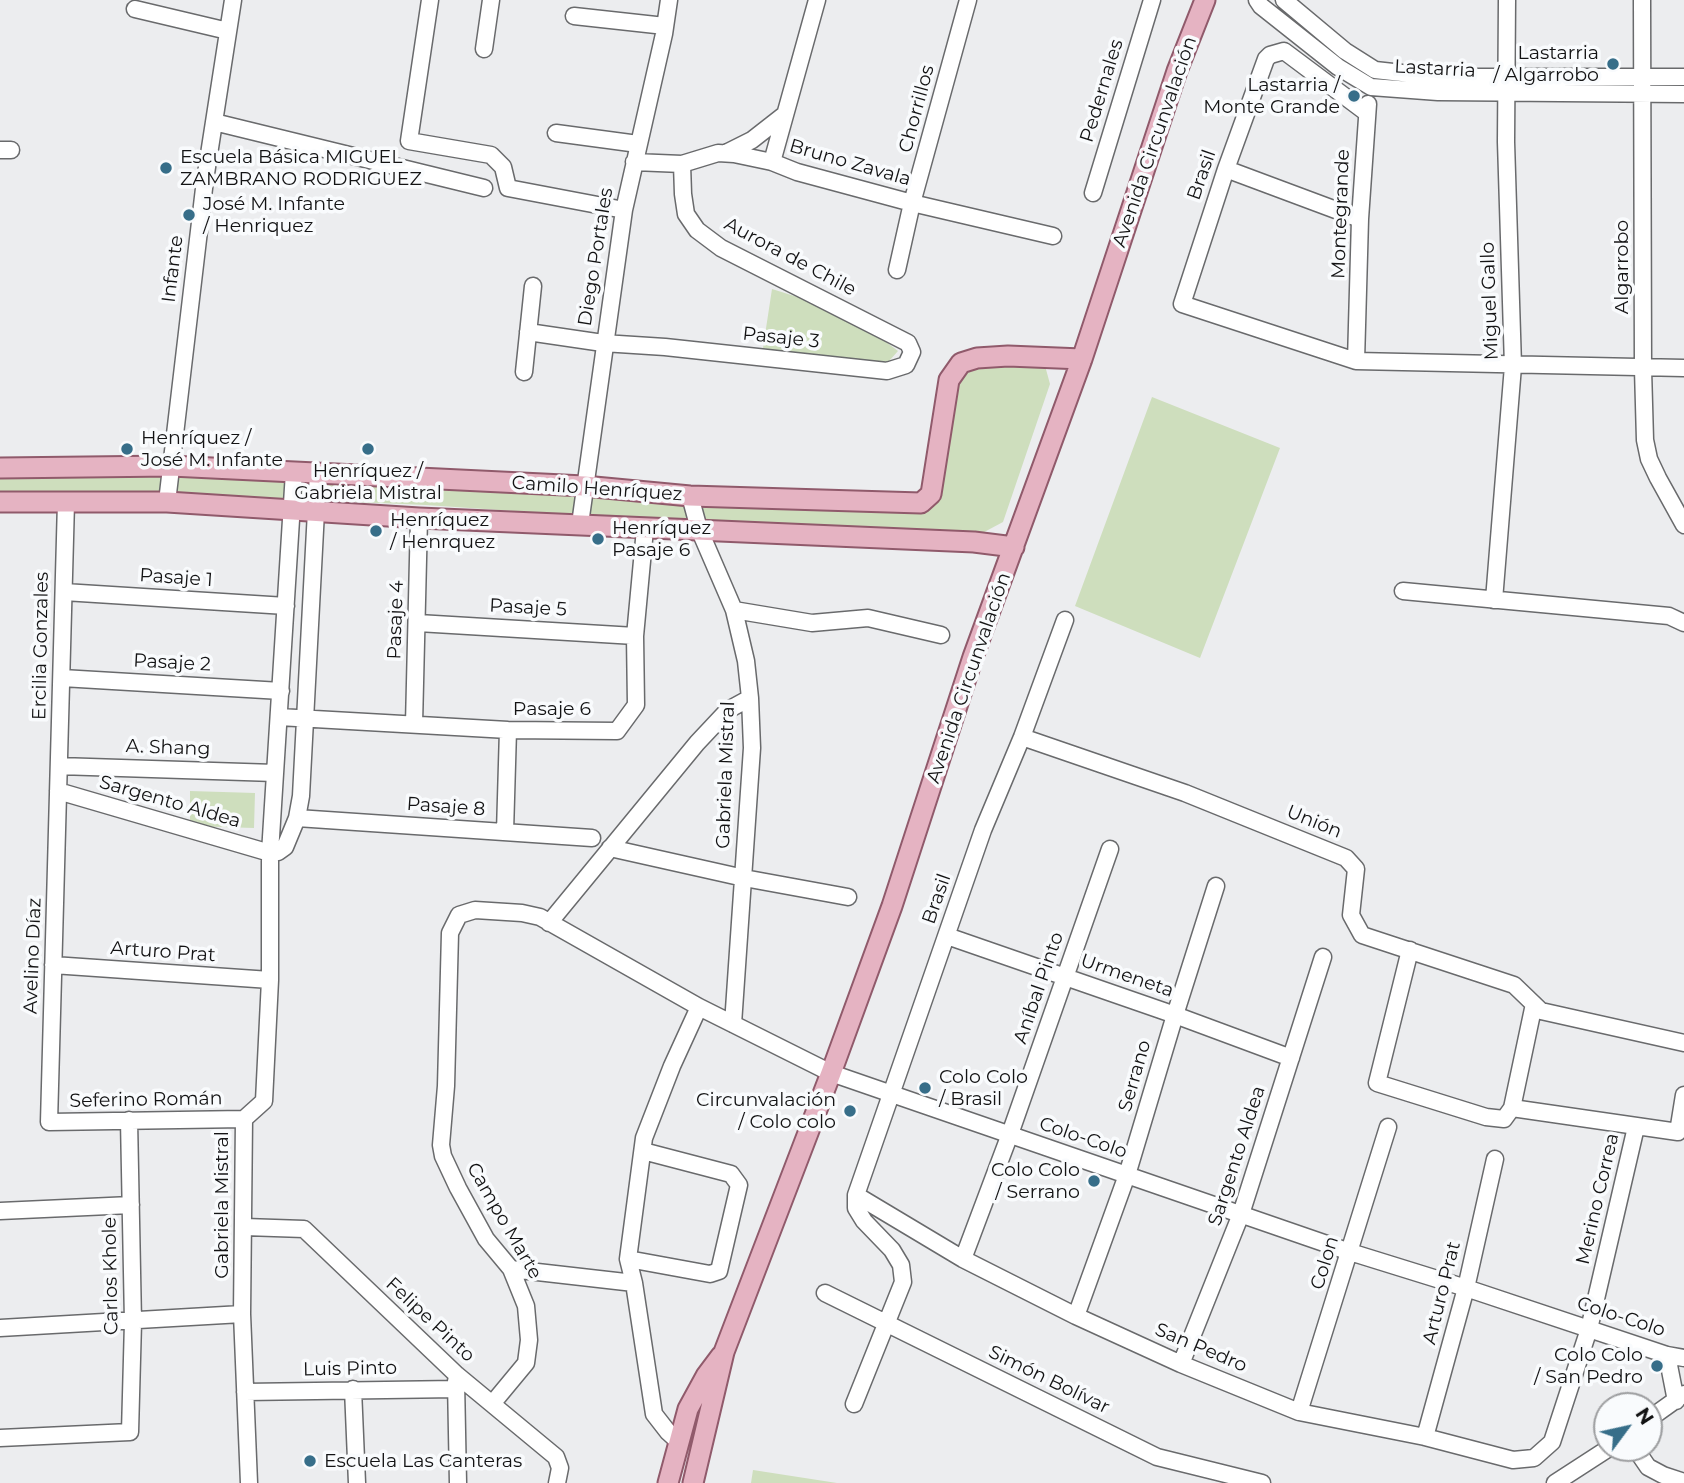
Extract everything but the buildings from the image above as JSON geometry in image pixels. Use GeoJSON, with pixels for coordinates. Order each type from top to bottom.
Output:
{"type":"FeatureCollection","features":[{"type":"Feature","properties":{"kind":"main road","name":"Avenida Circunvalación"},"geometry":{"type":"LineString","coordinates":[[693,1483],[724,1352],[892,906],[973,657],[1082,359],[1177,71],[1205,0]]}},
{"type":"Feature","properties":{"kind":"main road","name":"Camilo Henríquez"},"geometry":{"type":"LineString","coordinates":[[0,468],[171,466],[584,486],[691,496],[921,503],[931,494],[949,380],[953,370],[961,363],[977,358],[1008,356],[1082,359]]}},
{"type":"Feature","properties":{"kind":"main road","name":"Camilo Henríquez"},"geometry":{"type":"LineString","coordinates":[[0,502],[167,502],[419,518],[974,542],[1014,547]]}},
{"type":"Feature","properties":{"kind":"main road","name":"Avenida Circunvalación"},"geometry":{"type":"LineString","coordinates":[[668,1483],[678,1441],[696,1394],[724,1352]]}},
{"type":"Feature","properties":{"kind":"street","name":"Infante"},"geometry":{"type":"LineString","coordinates":[[167,502],[214,122],[233,0]]}},
{"type":"Feature","properties":{"kind":"street"},"geometry":{"type":"LineString","coordinates":[[430,0],[409,141],[491,155],[503,167],[508,188],[624,210]]}},
{"type":"Feature","properties":{"kind":"street"},"geometry":{"type":"LineString","coordinates":[[484,49],[491,0]]}},
{"type":"Feature","properties":{"kind":"street","name":"Diego Portales"},"geometry":{"type":"LineString","coordinates":[[580,524],[603,344],[624,210],[666,26],[669,0]]}},
{"type":"Feature","properties":{"kind":"street"},"geometry":{"type":"LineString","coordinates":[[772,162],[817,0]]}},
{"type":"Feature","properties":{"kind":"street","name":"Chorrillos"},"geometry":{"type":"LineString","coordinates":[[897,270],[912,203],[968,0]]}},
{"type":"Feature","properties":{"kind":"street","name":"Pedernales"},"geometry":{"type":"LineString","coordinates":[[1093,193],[1152,0]]}},
{"type":"Feature","properties":{"kind":"street","name":"Lastarria"},"geometry":{"type":"LineString","coordinates":[[1257,0],[1261,6],[1338,66],[1371,87],[1438,92],[1507,85],[1643,85],[1684,77]]}},
{"type":"Feature","properties":{"kind":"street","name":"Lastarria"},"geometry":{"type":"LineString","coordinates":[[1284,0],[1345,51],[1375,70],[1507,85]]}},
{"type":"Feature","properties":{"kind":"street","name":"Miguel Gallo"},"geometry":{"type":"LineString","coordinates":[[1494,600],[1513,366],[1507,0]]}},
{"type":"Feature","properties":{"kind":"street","name":"Algarrobo"},"geometry":{"type":"LineString","coordinates":[[1642,0],[1645,440],[1649,459],[1680,509],[1684,525]]}},
{"type":"Feature","properties":{"kind":"street"},"geometry":{"type":"LineString","coordinates":[[135,9],[228,31]]}},
{"type":"Feature","properties":{"kind":"street"},"geometry":{"type":"LineString","coordinates":[[573,16],[666,26]]}},
{"type":"Feature","properties":{"kind":"street","name":"Brasil"},"geometry":{"type":"LineString","coordinates":[[1356,361],[1182,304],[1226,169],[1266,59],[1275,52],[1284,51],[1367,113]]}},
{"type":"Feature","properties":{"kind":"street","name":"Montegrande"},"geometry":{"type":"LineString","coordinates":[[1356,361],[1360,219],[1367,113],[1375,70]]}},
{"type":"Feature","properties":{"kind":"street","name":"Lastarria"},"geometry":{"type":"LineString","coordinates":[[1643,85],[1684,94]]}},
{"type":"Feature","properties":{"kind":"street"},"geometry":{"type":"LineString","coordinates":[[726,153],[758,136],[784,115]]}},
{"type":"Feature","properties":{"kind":"street"},"geometry":{"type":"LineString","coordinates":[[214,122],[484,188]]}},
{"type":"Feature","properties":{"kind":"street"},"geometry":{"type":"LineString","coordinates":[[556,133],[638,144]]}},
{"type":"Feature","properties":{"kind":"street","name":"Bruno Zavala"},"geometry":{"type":"LineString","coordinates":[[634,162],[682,164],[726,153],[772,162],[797,172],[912,203],[1053,236]]}},
{"type":"Feature","properties":{"kind":"street","name":"Aurora de Chile"},"geometry":{"type":"LineString","coordinates":[[682,164],[682,194],[686,214],[697,230],[721,248],[888,332]]}},
{"type":"Feature","properties":{"kind":"street"},"geometry":{"type":"LineString","coordinates":[[1226,169],[1360,219]]}},
{"type":"Feature","properties":{"kind":"street"},"geometry":{"type":"LineString","coordinates":[[524,372],[533,286]]}},
{"type":"Feature","properties":{"kind":"street"},"geometry":{"type":"LineString","coordinates":[[528,332],[603,344]]}},
{"type":"Feature","properties":{"kind":"street","name":"Pasaje 3"},"geometry":{"type":"LineString","coordinates":[[603,344],[665,347],[887,371],[906,365],[912,352],[908,343],[888,332]]}},
{"type":"Feature","properties":{"kind":"street"},"geometry":{"type":"LineString","coordinates":[[1356,361],[1684,368]]}},
{"type":"Feature","properties":{"kind":"street","name":"Gabriela Mistral"},"geometry":{"type":"LineString","coordinates":[[249,1483],[242,1314],[245,1227],[244,1119],[264,1101],[270,980],[270,853],[294,472]]}},
{"type":"Feature","properties":{"kind":"street"},"geometry":{"type":"LineString","coordinates":[[270,853],[285,847],[297,818],[301,796],[318,473]]}},
{"type":"Feature","properties":{"kind":"street","name":"Gabriela Mistral"},"geometry":{"type":"LineString","coordinates":[[691,496],[699,529],[734,610],[746,661],[750,698],[752,748],[733,1024]]}},
{"type":"Feature","properties":{"kind":"street","name":"Ercilia Gonzales"},"geometry":{"type":"LineString","coordinates":[[58,791],[66,502]]}},
{"type":"Feature","properties":{"kind":"street","name":"Pasaje 4"},"geometry":{"type":"LineString","coordinates":[[414,724],[419,518]]}},
{"type":"Feature","properties":{"kind":"street","name":"Pasaje 6"},"geometry":{"type":"LineString","coordinates":[[279,717],[508,730],[617,731],[636,705],[635,636],[645,528]]}},
{"type":"Feature","properties":{"kind":"street"},"geometry":{"type":"LineString","coordinates":[[1404,591],[1670,616],[1684,622]]}},
{"type":"Feature","properties":{"kind":"street","name":"Pasaje 1"},"geometry":{"type":"LineString","coordinates":[[64,592],[286,606]]}},
{"type":"Feature","properties":{"kind":"street"},"geometry":{"type":"LineString","coordinates":[[734,610],[812,624],[868,618],[941,635]]}},
{"type":"Feature","properties":{"kind":"street","name":"Brasil"},"geometry":{"type":"LineString","coordinates":[[856,1195],[983,830],[1022,737],[1065,620]]}},
{"type":"Feature","properties":{"kind":"street","name":"Pasaje 5"},"geometry":{"type":"LineString","coordinates":[[418,623],[635,636]]}},
{"type":"Feature","properties":{"kind":"street","name":"Pasaje 2"},"geometry":{"type":"LineString","coordinates":[[62,678],[281,691]]}},
{"type":"Feature","properties":{"kind":"street"},"geometry":{"type":"LineString","coordinates":[[550,923],[719,718],[750,698]]}},
{"type":"Feature","properties":{"kind":"street"},"geometry":{"type":"LineString","coordinates":[[505,832],[508,730]]}},
{"type":"Feature","properties":{"kind":"street","name":"Unión"},"geometry":{"type":"LineString","coordinates":[[1022,737],[1185,793],[1346,858],[1356,869],[1351,915],[1363,934],[1514,985],[1541,1011],[1684,1043]]}},
{"type":"Feature","properties":{"kind":"street","name":"A. Shang"},"geometry":{"type":"LineString","coordinates":[[59,766],[275,773]]}},
{"type":"Feature","properties":{"kind":"street","name":"Sargento Aldea"},"geometry":{"type":"LineString","coordinates":[[58,791],[270,853]]}},
{"type":"Feature","properties":{"kind":"street","name":"Avelino Díaz"},"geometry":{"type":"LineString","coordinates":[[49,1122],[58,791]]}},
{"type":"Feature","properties":{"kind":"street","name":"Pasaje 8"},"geometry":{"type":"LineString","coordinates":[[297,818],[592,838]]}},
{"type":"Feature","properties":{"kind":"street"},"geometry":{"type":"LineString","coordinates":[[610,848],[744,878],[848,897]]}},
{"type":"Feature","properties":{"kind":"street","name":"Aníbal Pinto"},"geometry":{"type":"LineString","coordinates":[[963,1259],[1010,1135],[1110,849]]}},
{"type":"Feature","properties":{"kind":"street","name":"Serrano"},"geometry":{"type":"LineString","coordinates":[[1076,1316],[1128,1175],[1216,886]]}},
{"type":"Feature","properties":{"kind":"street","name":"Colo-Colo"},"geometry":{"type":"LineString","coordinates":[[453,923],[459,915],[475,910],[532,914],[699,1007],[831,1073],[1350,1252],[1667,1355],[1684,1358]]}},
{"type":"Feature","properties":{"kind":"street","name":"Campo Marte"},"geometry":{"type":"LineString","coordinates":[[453,923],[448,953],[446,1086],[441,1145],[448,1167],[479,1226],[511,1269],[526,1306],[529,1352],[526,1363],[492,1404]]}},
{"type":"Feature","properties":{"kind":"street","name":"Urmeneta"},"geometry":{"type":"LineString","coordinates":[[947,936],[1291,1058]]}},
{"type":"Feature","properties":{"kind":"street"},"geometry":{"type":"LineString","coordinates":[[1410,950],[1377,1083],[1486,1117],[1508,1114],[1678,1132],[1684,1095]]}},
{"type":"Feature","properties":{"kind":"street","name":"Sargento Aldea"},"geometry":{"type":"LineString","coordinates":[[1181,1364],[1241,1214],[1323,957]]}},
{"type":"Feature","properties":{"kind":"street","name":"Arturo Prat"},"geometry":{"type":"LineString","coordinates":[[53,965],[270,980]]}},
{"type":"Feature","properties":{"kind":"street"},"geometry":{"type":"LineString","coordinates":[[1508,1114],[1534,1004]]}},
{"type":"Feature","properties":{"kind":"street"},"geometry":{"type":"LineString","coordinates":[[678,1441],[654,1414],[628,1259],[645,1138],[672,1066],[699,1007]]}},
{"type":"Feature","properties":{"kind":"street","name":"Seferino Román"},"geometry":{"type":"LineString","coordinates":[[49,1122],[244,1119]]}},
{"type":"Feature","properties":{"kind":"street","name":"Carlos Khole"},"geometry":{"type":"LineString","coordinates":[[0,1438],[130,1432],[133,1322],[129,1120]]}},
{"type":"Feature","properties":{"kind":"street","name":"Colon"},"geometry":{"type":"LineString","coordinates":[[1300,1412],[1388,1127]]}},
{"type":"Feature","properties":{"kind":"street","name":"Merino Correa"},"geometry":{"type":"LineString","coordinates":[[1552,1442],[1589,1329],[1636,1127]]}},
{"type":"Feature","properties":{"kind":"street"},"geometry":{"type":"LineString","coordinates":[[628,1259],[710,1274],[719,1271],[739,1185],[731,1174],[643,1151]]}},
{"type":"Feature","properties":{"kind":"street","name":"Arturo Prat"},"geometry":{"type":"LineString","coordinates":[[1425,1437],[1466,1288],[1495,1159]]}},
{"type":"Feature","properties":{"kind":"street"},"geometry":{"type":"LineString","coordinates":[[855,1404],[903,1282],[901,1265],[892,1250],[864,1221],[856,1208],[856,1195]]}},
{"type":"Feature","properties":{"kind":"street","name":"San Pedro"},"geometry":{"type":"LineString","coordinates":[[856,1195],[963,1259],[1076,1316],[1181,1364],[1300,1412],[1425,1437],[1513,1460],[1534,1458],[1552,1442]]}},
{"type":"Feature","properties":{"kind":"street"},"geometry":{"type":"LineString","coordinates":[[0,1210],[131,1205]]}},
{"type":"Feature","properties":{"kind":"street","name":"Felipe Pinto"},"geometry":{"type":"LineString","coordinates":[[245,1227],[304,1229],[456,1382],[492,1404],[555,1457],[560,1468],[557,1483]]}},
{"type":"Feature","properties":{"kind":"street"},"geometry":{"type":"LineString","coordinates":[[511,1269],[634,1283]]}},
{"type":"Feature","properties":{"kind":"street","name":"Simón Bolívar"},"geometry":{"type":"LineString","coordinates":[[825,1293],[1157,1457],[1262,1483]]}},
{"type":"Feature","properties":{"kind":"street"},"geometry":{"type":"LineString","coordinates":[[0,1328],[242,1314]]}},
{"type":"Feature","properties":{"kind":"street"},"geometry":{"type":"LineString","coordinates":[[1663,1409],[1680,1397],[1667,1355]]}},
{"type":"Feature","properties":{"kind":"street"},"geometry":{"type":"LineString","coordinates":[[456,1382],[458,1483]]}},
{"type":"Feature","properties":{"kind":"street","name":"Luis Pinto"},"geometry":{"type":"LineString","coordinates":[[245,1392],[353,1389],[456,1382]]}},
{"type":"Feature","properties":{"kind":"street"},"geometry":{"type":"LineString","coordinates":[[353,1389],[356,1483]]}},
{"type":"Feature","properties":{"kind":"street"},"geometry":{"type":"LineString","coordinates":[[1555,1483],[1593,1458]]}},
{"type":"Feature","properties":{"kind":"street"},"geometry":{"type":"LineString","coordinates":[[1645,1462],[1648,1467],[1663,1475],[1684,1482]]}},
{"type":"Feature","properties":{"kind":"green space"},"geometry":{"type":"Polygon","coordinates":[[[772,289],[807,300],[873,332],[898,351],[881,370],[763,348],[772,289]]]}},
{"type":"Feature","properties":{"kind":"green space"},"geometry":{"type":"Polygon","coordinates":[[[1044,362],[1050,384],[1003,522],[973,538],[704,525],[695,499],[923,507],[962,365],[1044,362]]]}},
{"type":"Feature","properties":{"kind":"green space"},"geometry":{"type":"Polygon","coordinates":[[[1152,397],[1280,448],[1200,658],[1075,606],[1152,397]]]}},
{"type":"Feature","properties":{"kind":"green space"},"geometry":{"type":"Polygon","coordinates":[[[172,475],[685,500],[689,523],[426,505],[171,494],[0,499],[0,479],[172,475]]]}},
{"type":"Feature","properties":{"kind":"green space"},"geometry":{"type":"Polygon","coordinates":[[[190,791],[255,793],[254,828],[190,826],[190,791]]]}},
{"type":"Feature","properties":{"kind":"green space"},"geometry":{"type":"Polygon","coordinates":[[[753,1470],[837,1483],[751,1483],[753,1470]]]}},
{"type":"Feature","properties":{"kind":"place","name":"Lastarria / Algarrobo"},"geometry":{"type":"Point","coordinates":[1613,64]}},
{"type":"Feature","properties":{"kind":"place","name":"Lastarria / Monte Grande"},"geometry":{"type":"Point","coordinates":[1354,96]}},
{"type":"Feature","properties":{"kind":"place","name":"Escuela Básica MIGUEL ZAMBRANO RODRIGUEZ"},"geometry":{"type":"Point","coordinates":[166,168]}},
{"type":"Feature","properties":{"kind":"place","name":"José M. Infante / Henriquez"},"geometry":{"type":"Point","coordinates":[189,215]}},
{"type":"Feature","properties":{"kind":"place","name":"Henríquez / José M. Infante"},"geometry":{"type":"Point","coordinates":[127,449]}},
{"type":"Feature","properties":{"kind":"place","name":"Henríquez / Gabriela Mistral"},"geometry":{"type":"Point","coordinates":[368,449]}},
{"type":"Feature","properties":{"kind":"place","name":"Henríquez / Henrquez"},"geometry":{"type":"Point","coordinates":[376,531]}},
{"type":"Feature","properties":{"kind":"place","name":"Henríquez Pasaje 6"},"geometry":{"type":"Point","coordinates":[598,539]}},
{"type":"Feature","properties":{"kind":"place","name":"Colo Colo / Brasil"},"geometry":{"type":"Point","coordinates":[925,1088]}},
{"type":"Feature","properties":{"kind":"place","name":"Circunvalación / Colo colo"},"geometry":{"type":"Point","coordinates":[850,1111]}},
{"type":"Feature","properties":{"kind":"place","name":"Colo Colo / Serrano"},"geometry":{"type":"Point","coordinates":[1094,1181]}},
{"type":"Feature","properties":{"kind":"place","name":"Colo Colo / San Pedro"},"geometry":{"type":"Point","coordinates":[1657,1366]}},
{"type":"Feature","properties":{"kind":"place","name":"Escuela Las Canteras"},"geometry":{"type":"Point","coordinates":[310,1461]}}]}
